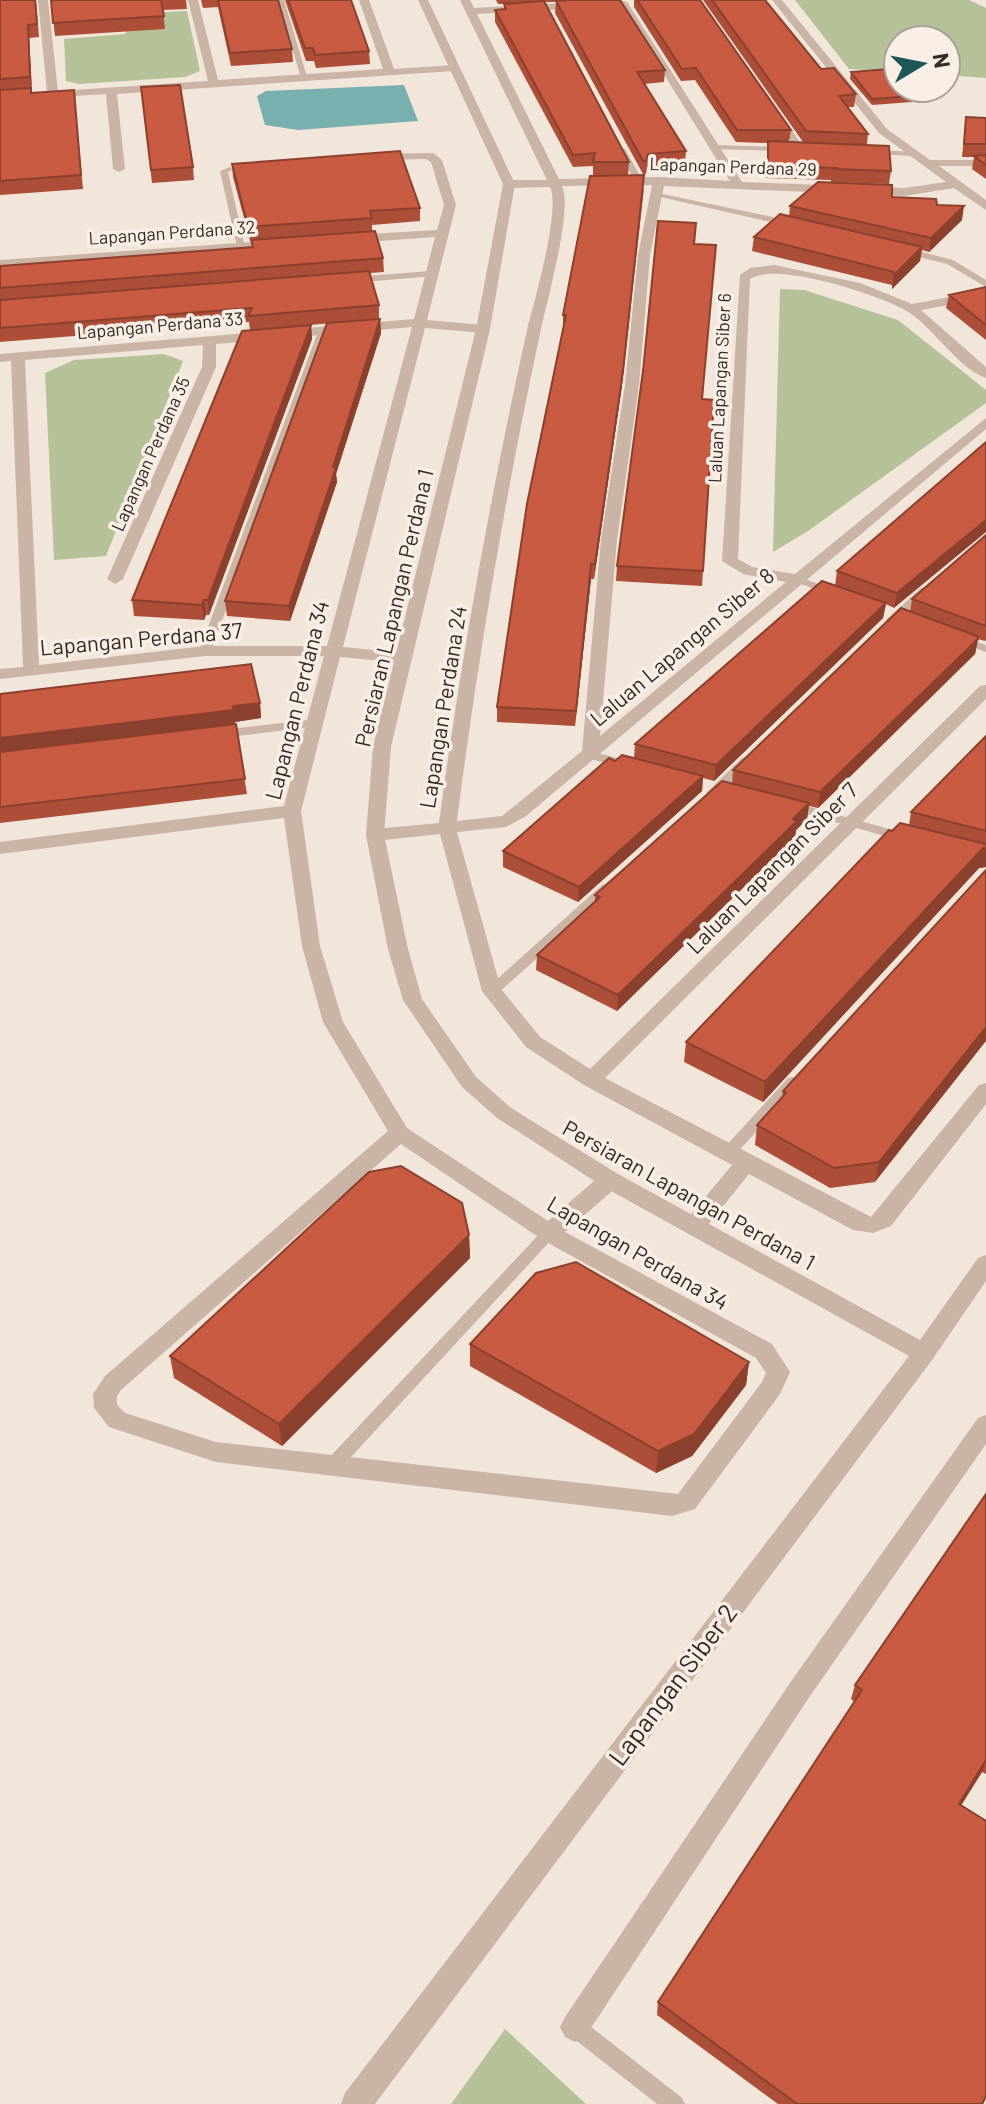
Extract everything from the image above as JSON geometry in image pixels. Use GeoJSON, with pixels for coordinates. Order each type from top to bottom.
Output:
{"type":"FeatureCollection","features":[{"type":"Feature","properties":{"kind":"street"},"geometry":{"type":"LineString","coordinates":[[43,0],[53,95]]}},
{"type":"Feature","properties":{"kind":"street"},"geometry":{"type":"LineString","coordinates":[[193,0],[214,84]]}},
{"type":"Feature","properties":{"kind":"street"},"geometry":{"type":"LineString","coordinates":[[364,0],[390,73]]}},
{"type":"Feature","properties":{"kind":"street"},"geometry":{"type":"LineString","coordinates":[[423,0],[509,184]]}},
{"type":"Feature","properties":{"kind":"street"},"geometry":{"type":"LineString","coordinates":[[777,0],[883,131],[986,206]]}},
{"type":"Feature","properties":{"kind":"street"},"geometry":{"type":"LineString","coordinates":[[607,3],[636,1]]}},
{"type":"Feature","properties":{"kind":"street"},"geometry":{"type":"LineString","coordinates":[[622,2],[738,185]]}},
{"type":"Feature","properties":{"kind":"street"},"geometry":{"type":"LineString","coordinates":[[469,6],[592,4]]}},
{"type":"Feature","properties":{"kind":"street","name":"Lapangan Perdana 24"},"geometry":{"type":"LineString","coordinates":[[469,6],[559,192],[557,226],[523,381],[466,683],[447,827],[492,991],[533,1042],[591,1080],[861,1224],[873,1225],[883,1220],[986,1090]]}},
{"type":"Feature","properties":{"kind":"street"},"geometry":{"type":"LineString","coordinates":[[0,98],[453,68]]}},
{"type":"Feature","properties":{"kind":"street"},"geometry":{"type":"LineString","coordinates":[[111,91],[119,169]]}},
{"type":"Feature","properties":{"kind":"street","name":"Lapangan Perdana 34"},"geometry":{"type":"LineString","coordinates":[[332,1466],[672,1506],[686,1502],[772,1387],[778,1372],[764,1351],[549,1233],[400,1133],[333,1022],[311,946],[292,811],[450,205],[436,160],[429,155],[356,159]]}},
{"type":"Feature","properties":{"kind":"street"},"geometry":{"type":"LineString","coordinates":[[930,163],[986,163]]}},
{"type":"Feature","properties":{"kind":"street"},"geometry":{"type":"LineString","coordinates":[[230,169],[246,168]]}},
{"type":"Feature","properties":{"kind":"street","name":"Lapangan Perdana 29"},"geometry":{"type":"LineString","coordinates":[[509,184],[639,181],[657,188],[738,185],[904,192],[956,184]]}},
{"type":"Feature","properties":{"kind":"street","name":"Persiaran Lapangan Perdana 1"},"geometry":{"type":"LineString","coordinates":[[509,184],[483,329],[382,747],[375,835],[398,949],[413,1000],[443,1049],[469,1082],[504,1113],[610,1180],[924,1353]]}},
{"type":"Feature","properties":{"kind":"street"},"geometry":{"type":"LineString","coordinates":[[590,755],[609,540],[632,385],[644,255],[657,188]]}},
{"type":"Feature","properties":{"kind":"street"},"geometry":{"type":"LineString","coordinates":[[334,240],[443,233]]}},
{"type":"Feature","properties":{"kind":"street","name":"Lapangan Perdana 32"},"geometry":{"type":"LineString","coordinates":[[0,264],[288,243]]}},
{"type":"Feature","properties":{"kind":"street","name":"Laluan Lapangan Siber 6"},"geometry":{"type":"LineString","coordinates":[[797,579],[748,571],[730,561],[744,278],[754,271],[774,269],[856,286],[911,308],[986,374]]}},
{"type":"Feature","properties":{"kind":"street"},"geometry":{"type":"LineString","coordinates":[[911,308],[986,294]]}},
{"type":"Feature","properties":{"kind":"street","name":"Lapangan Perdana 33"},"geometry":{"type":"LineString","coordinates":[[0,358],[418,323],[483,329]]}},
{"type":"Feature","properties":{"kind":"street","name":"Lapangan Perdana 35"},"geometry":{"type":"LineString","coordinates":[[115,579],[209,367],[210,340]]}},
{"type":"Feature","properties":{"kind":"street"},"geometry":{"type":"LineString","coordinates":[[18,356],[31,670]]}},
{"type":"Feature","properties":{"kind":"street","name":"Laluan Lapangan Siber 8"},"geometry":{"type":"LineString","coordinates":[[375,835],[506,821],[590,755],[986,422]]}},
{"type":"Feature","properties":{"kind":"street","name":"Lapangan Perdana 37"},"geometry":{"type":"LineString","coordinates":[[0,674],[205,651],[333,651],[403,658]]}},
{"type":"Feature","properties":{"kind":"street","name":"Laluan Lapangan Siber 7"},"geometry":{"type":"LineString","coordinates":[[591,1080],[986,690]]}},
{"type":"Feature","properties":{"kind":"street"},"geometry":{"type":"LineString","coordinates":[[0,848],[292,811]]}},
{"type":"Feature","properties":{"kind":"street"},"geometry":{"type":"LineString","coordinates":[[332,1466],[216,1452],[117,1420],[106,1408],[105,1394],[113,1383],[400,1133]]}},
{"type":"Feature","properties":{"kind":"street"},"geometry":{"type":"LineString","coordinates":[[695,1225],[737,1157]]}},
{"type":"Feature","properties":{"kind":"street"},"geometry":{"type":"LineString","coordinates":[[549,1233],[610,1180]]}},
{"type":"Feature","properties":{"kind":"street","name":"Lapangan Siber 2"},"geometry":{"type":"LineString","coordinates":[[356,2104],[924,1353],[986,1264]]}},
{"type":"Feature","properties":{"kind":"street"},"geometry":{"type":"LineString","coordinates":[[575,2027],[801,1688],[986,1425]]}},
{"type":"Feature","properties":{"kind":"lane"},"geometry":{"type":"LineString","coordinates":[[281,0],[305,78]]}},
{"type":"Feature","properties":{"kind":"lane"},"geometry":{"type":"LineString","coordinates":[[545,7],[553,21]]}},
{"type":"Feature","properties":{"kind":"lane"},"geometry":{"type":"LineString","coordinates":[[776,112],[801,149]]}},
{"type":"Feature","properties":{"kind":"lane"},"geometry":{"type":"LineString","coordinates":[[617,141],[639,181]]}},
{"type":"Feature","properties":{"kind":"lane"},"geometry":{"type":"LineString","coordinates":[[714,147],[816,150]]}},
{"type":"Feature","properties":{"kind":"lane"},"geometry":{"type":"LineString","coordinates":[[859,152],[917,154]]}},
{"type":"Feature","properties":{"kind":"lane"},"geometry":{"type":"LineString","coordinates":[[230,169],[224,171],[241,247]]}},
{"type":"Feature","properties":{"kind":"lane"},"geometry":{"type":"LineString","coordinates":[[657,188],[806,227]]}},
{"type":"Feature","properties":{"kind":"lane"},"geometry":{"type":"LineString","coordinates":[[894,248],[950,262],[986,284]]}},
{"type":"Feature","properties":{"kind":"lane"},"geometry":{"type":"LineString","coordinates":[[339,281],[431,274]]}},
{"type":"Feature","properties":{"kind":"lane"},"geometry":{"type":"LineString","coordinates":[[205,651],[322,331]]}},
{"type":"Feature","properties":{"kind":"lane"},"geometry":{"type":"LineString","coordinates":[[885,627],[941,577]]}},
{"type":"Feature","properties":{"kind":"lane"},"geometry":{"type":"LineString","coordinates":[[797,579],[840,595]]}},
{"type":"Feature","properties":{"kind":"lane"},"geometry":{"type":"LineString","coordinates":[[882,611],[911,621]]}},
{"type":"Feature","properties":{"kind":"lane"},"geometry":{"type":"LineString","coordinates":[[941,633],[986,649]]}},
{"type":"Feature","properties":{"kind":"lane"},"geometry":{"type":"LineString","coordinates":[[205,736],[316,723]]}},
{"type":"Feature","properties":{"kind":"lane"},"geometry":{"type":"LineString","coordinates":[[590,755],[633,766]]}},
{"type":"Feature","properties":{"kind":"lane"},"geometry":{"type":"LineString","coordinates":[[697,807],[752,755]]}},
{"type":"Feature","properties":{"kind":"lane"},"geometry":{"type":"LineString","coordinates":[[705,783],[734,791]]}},
{"type":"Feature","properties":{"kind":"lane"},"geometry":{"type":"LineString","coordinates":[[778,803],[911,839]]}},
{"type":"Feature","properties":{"kind":"lane"},"geometry":{"type":"LineString","coordinates":[[492,991],[617,879]]}},
{"type":"Feature","properties":{"kind":"lane"},"geometry":{"type":"LineString","coordinates":[[737,1157],[804,1070]]}},
{"type":"Feature","properties":{"kind":"lane"},"geometry":{"type":"LineString","coordinates":[[332,1466],[549,1233]]}},
{"type":"Feature","properties":{"kind":"lane"},"geometry":{"type":"LineString","coordinates":[[575,2027],[674,2104]]}},
{"type":"Feature","properties":{"kind":"green space"},"geometry":{"type":"Polygon","coordinates":[[[795,0],[969,0],[986,8],[986,78],[962,76],[962,24],[882,24],[882,71],[849,69],[795,0]]]}},
{"type":"Feature","properties":{"kind":"green space"},"geometry":{"type":"Polygon","coordinates":[[[187,11],[200,71],[185,77],[79,84],[66,81],[64,39],[126,34],[125,14],[187,11]]]}},
{"type":"Feature","properties":{"kind":"green space"},"geometry":{"type":"Polygon","coordinates":[[[780,289],[804,290],[898,320],[986,390],[986,403],[808,531],[773,552],[780,289]]]}},
{"type":"Feature","properties":{"kind":"green space"},"geometry":{"type":"Polygon","coordinates":[[[164,354],[183,361],[106,556],[54,560],[45,373],[74,360],[164,354]]]}},
{"type":"Feature","properties":{"kind":"green space"},"geometry":{"type":"Polygon","coordinates":[[[505,2029],[586,2104],[451,2104],[505,2029]]]}},
{"type":"Feature","properties":{"kind":"water"},"geometry":{"type":"Polygon","coordinates":[[[404,85],[418,121],[298,130],[265,125],[257,96],[266,91],[404,85]]]}},
{"type":"Feature","properties":{"kind":"building"},"geometry":{"type":"Polygon","coordinates":[[[0,0],[35,0],[37,24],[28,25],[30,77],[0,79],[0,0]]]}},
{"type":"Feature","properties":{"kind":"building"},"geometry":{"type":"Polygon","coordinates":[[[51,0],[161,0],[164,16],[53,23],[51,0]]]}},
{"type":"Feature","properties":{"kind":"building"},"geometry":{"type":"Polygon","coordinates":[[[218,0],[278,0],[292,49],[230,53],[218,0]]]}},
{"type":"Feature","properties":{"kind":"building"},"geometry":{"type":"Polygon","coordinates":[[[288,0],[351,0],[369,51],[315,55],[313,48],[305,48],[288,0]]]}},
{"type":"Feature","properties":{"kind":"building"},"geometry":{"type":"Polygon","coordinates":[[[620,0],[665,70],[637,72],[686,151],[648,154],[646,161],[643,161],[556,1],[620,0]]]}},
{"type":"Feature","properties":{"kind":"building"},"geometry":{"type":"Polygon","coordinates":[[[637,0],[700,0],[791,130],[737,130],[696,68],[682,69],[637,0]]]}},
{"type":"Feature","properties":{"kind":"building"},"geometry":{"type":"Polygon","coordinates":[[[712,0],[765,0],[821,69],[834,68],[856,94],[839,96],[868,134],[806,131],[712,0]]]}},
{"type":"Feature","properties":{"kind":"building"},"geometry":{"type":"Polygon","coordinates":[[[544,1],[629,162],[593,162],[595,153],[573,155],[495,10],[506,9],[504,4],[544,1]]]}},
{"type":"Feature","properties":{"kind":"building"},"geometry":{"type":"Polygon","coordinates":[[[882,70],[882,98],[872,99],[851,72],[882,70]]]}},
{"type":"Feature","properties":{"kind":"building"},"geometry":{"type":"Polygon","coordinates":[[[180,85],[193,167],[151,170],[141,87],[180,85]]]}},
{"type":"Feature","properties":{"kind":"building"},"geometry":{"type":"Polygon","coordinates":[[[31,88],[31,93],[74,90],[81,175],[0,181],[0,90],[31,88]]]}},
{"type":"Feature","properties":{"kind":"building"},"geometry":{"type":"Polygon","coordinates":[[[966,117],[986,118],[986,144],[964,144],[966,117]]]}},
{"type":"Feature","properties":{"kind":"building"},"geometry":{"type":"Polygon","coordinates":[[[768,141],[889,146],[891,171],[768,165],[768,141]]]}},
{"type":"Feature","properties":{"kind":"building"},"geometry":{"type":"Polygon","coordinates":[[[400,151],[420,208],[370,211],[372,218],[248,227],[232,164],[400,151]]]}},
{"type":"Feature","properties":{"kind":"building"},"geometry":{"type":"Polygon","coordinates":[[[986,155],[986,165],[974,156],[986,155]]]}},
{"type":"Feature","properties":{"kind":"building"},"geometry":{"type":"Polygon","coordinates":[[[644,175],[623,371],[595,564],[591,564],[576,711],[497,707],[527,504],[566,315],[563,315],[590,176],[644,175]]]}},
{"type":"Feature","properties":{"kind":"building"},"geometry":{"type":"Polygon","coordinates":[[[818,182],[892,185],[892,197],[936,199],[937,205],[964,206],[931,238],[790,206],[818,182]]]}},
{"type":"Feature","properties":{"kind":"building"},"geometry":{"type":"Polygon","coordinates":[[[780,214],[922,247],[894,275],[894,272],[754,237],[780,214]]]}},
{"type":"Feature","properties":{"kind":"building"},"geometry":{"type":"Polygon","coordinates":[[[658,221],[696,223],[694,244],[716,245],[702,399],[714,400],[703,571],[617,566],[643,371],[658,221]]]}},
{"type":"Feature","properties":{"kind":"building"},"geometry":{"type":"Polygon","coordinates":[[[375,231],[383,258],[0,288],[0,266],[253,247],[251,240],[375,231]]]}},
{"type":"Feature","properties":{"kind":"building"},"geometry":{"type":"Polygon","coordinates":[[[369,271],[379,305],[248,316],[252,308],[0,328],[0,300],[369,271]]]}},
{"type":"Feature","properties":{"kind":"building"},"geometry":{"type":"Polygon","coordinates":[[[986,287],[986,325],[949,295],[986,287]]]}},
{"type":"Feature","properties":{"kind":"building"},"geometry":{"type":"Polygon","coordinates":[[[380,319],[333,467],[336,468],[289,606],[225,601],[327,323],[380,319]]]}},
{"type":"Feature","properties":{"kind":"building"},"geometry":{"type":"Polygon","coordinates":[[[311,325],[208,600],[204,600],[202,605],[132,600],[242,331],[311,325]]]}},
{"type":"Feature","properties":{"kind":"building"},"geometry":{"type":"Polygon","coordinates":[[[986,442],[986,520],[897,593],[837,571],[986,442]]]}},
{"type":"Feature","properties":{"kind":"building"},"geometry":{"type":"Polygon","coordinates":[[[986,535],[986,626],[912,599],[986,535]]]}},
{"type":"Feature","properties":{"kind":"building"},"geometry":{"type":"Polygon","coordinates":[[[822,581],[886,603],[716,765],[635,744],[822,581]]]}},
{"type":"Feature","properties":{"kind":"building"},"geometry":{"type":"Polygon","coordinates":[[[901,608],[977,636],[978,639],[820,792],[733,770],[901,608]]]}},
{"type":"Feature","properties":{"kind":"building"},"geometry":{"type":"Polygon","coordinates":[[[251,664],[260,703],[233,706],[234,710],[0,738],[0,694],[251,664]]]}},
{"type":"Feature","properties":{"kind":"building"},"geometry":{"type":"Polygon","coordinates":[[[236,724],[245,779],[0,807],[0,752],[236,724]]]}},
{"type":"Feature","properties":{"kind":"building"},"geometry":{"type":"Polygon","coordinates":[[[986,736],[986,831],[911,812],[986,736]]]}},
{"type":"Feature","properties":{"kind":"building"},"geometry":{"type":"Polygon","coordinates":[[[622,755],[703,776],[579,887],[503,851],[609,758],[615,761],[622,755]]]}},
{"type":"Feature","properties":{"kind":"building"},"geometry":{"type":"Polygon","coordinates":[[[722,781],[809,803],[793,819],[797,821],[618,995],[537,955],[600,897],[595,895],[722,781]]]}},
{"type":"Feature","properties":{"kind":"building"},"geometry":{"type":"Polygon","coordinates":[[[900,823],[986,844],[986,848],[765,1082],[686,1042],[889,830],[892,831],[900,823]]]}},
{"type":"Feature","properties":{"kind":"building"},"geometry":{"type":"Polygon","coordinates":[[[986,870],[986,1027],[879,1162],[834,1168],[757,1125],[786,1093],[783,1091],[986,870]]]}},
{"type":"Feature","properties":{"kind":"building"},"geometry":{"type":"Polygon","coordinates":[[[401,1166],[462,1203],[469,1235],[279,1424],[170,1356],[369,1172],[401,1166]]]}},
{"type":"Feature","properties":{"kind":"building"},"geometry":{"type":"Polygon","coordinates":[[[576,1262],[749,1362],[694,1434],[658,1451],[470,1344],[536,1273],[576,1262]]]}},
{"type":"Feature","properties":{"kind":"building"},"geometry":{"type":"Polygon","coordinates":[[[986,1494],[986,1760],[959,1804],[986,1821],[986,2096],[982,2104],[797,2104],[658,2002],[862,1690],[855,1685],[986,1494]]]}}]}
